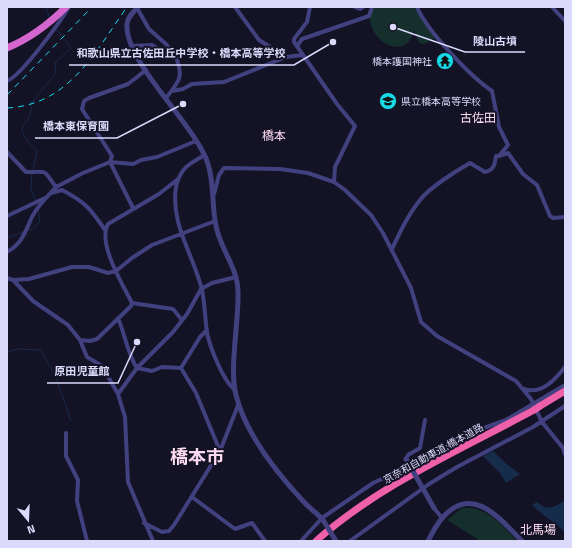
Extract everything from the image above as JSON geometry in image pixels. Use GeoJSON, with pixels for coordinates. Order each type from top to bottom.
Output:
{"type":"FeatureCollection","features":[{"type":"Feature","properties":{"kind":"highway"},"geometry":{"type":"LineString","coordinates":[[7,48],[20,43],[42,29],[68,7]]}},
{"type":"Feature","properties":{"kind":"highway","name":"京奈和自動車道;橋本道路"},"geometry":{"type":"LineString","coordinates":[[316,541],[378,496],[536,407],[548,402],[565,391]]}},
{"type":"Feature","properties":{"kind":"street"},"geometry":{"type":"LineString","coordinates":[[7,81],[16,74],[39,49],[63,17],[68,7]]}},
{"type":"Feature","properties":{"kind":"street"},"geometry":{"type":"LineString","coordinates":[[235,7],[258,40],[286,57]]}},
{"type":"Feature","properties":{"kind":"street"},"geometry":{"type":"LineString","coordinates":[[310,7],[307,22],[294,38],[297,46],[337,104],[355,126],[335,167],[334,182]]}},
{"type":"Feature","properties":{"kind":"street"},"geometry":{"type":"LineString","coordinates":[[356,7],[360,9],[363,7]]}},
{"type":"Feature","properties":{"kind":"street"},"geometry":{"type":"LineString","coordinates":[[297,46],[302,39],[369,16],[372,7]]}},
{"type":"Feature","properties":{"kind":"street"},"geometry":{"type":"LineString","coordinates":[[392,249],[406,219],[421,199],[456,171],[470,163],[485,172],[490,171],[494,168],[496,156],[499,156],[508,145],[498,127],[492,91],[482,84],[436,37],[416,7]]}},
{"type":"Feature","properties":{"kind":"street"},"geometry":{"type":"LineString","coordinates":[[554,7],[565,21]]}},
{"type":"Feature","properties":{"kind":"street"},"geometry":{"type":"LineString","coordinates":[[166,98],[178,81],[181,71],[176,57],[167,45],[149,29],[138,8],[130,15],[127,24],[132,46],[146,70],[205,155],[212,178],[215,221],[220,241],[236,277],[238,290],[238,324],[234,380],[239,403],[257,442],[286,482],[304,503],[322,519],[336,541]]}},
{"type":"Feature","properties":{"kind":"street"},"geometry":{"type":"LineString","coordinates":[[132,46],[152,45],[163,52],[176,57]]}},
{"type":"Feature","properties":{"kind":"street"},"geometry":{"type":"LineString","coordinates":[[172,91],[183,89],[192,84],[224,82],[286,57],[302,55]]}},
{"type":"Feature","properties":{"kind":"street"},"geometry":{"type":"LineString","coordinates":[[133,208],[122,190],[110,162],[112,156],[82,109],[84,102],[128,84],[146,70]]}},
{"type":"Feature","properties":{"kind":"street"},"geometry":{"type":"LineString","coordinates":[[7,252],[16,248],[21,241],[32,216],[56,187],[83,172],[110,162],[133,164],[196,141]]}},
{"type":"Feature","properties":{"kind":"street"},"geometry":{"type":"LineString","coordinates":[[7,152],[26,172],[44,172],[48,174],[56,187]]}},
{"type":"Feature","properties":{"kind":"street"},"geometry":{"type":"LineString","coordinates":[[499,156],[508,153],[523,174],[537,185],[550,216],[553,218],[565,217]]}},
{"type":"Feature","properties":{"kind":"street"},"geometry":{"type":"LineString","coordinates":[[205,155],[187,165],[182,170],[176,188],[177,216],[201,289],[207,330],[215,356],[230,385],[235,390]]}},
{"type":"Feature","properties":{"kind":"street"},"geometry":{"type":"LineString","coordinates":[[213,199],[216,182],[224,168],[280,169],[308,173],[334,182],[345,190],[371,215],[392,249],[411,288],[421,322],[437,336],[516,381],[536,407],[542,422],[563,448],[565,454]]}},
{"type":"Feature","properties":{"kind":"street"},"geometry":{"type":"LineString","coordinates":[[132,304],[116,271],[108,250],[104,236],[105,230],[108,224],[159,194],[178,179]]}},
{"type":"Feature","properties":{"kind":"street"},"geometry":{"type":"LineString","coordinates":[[51,193],[62,190],[77,198],[89,207],[105,230]]}},
{"type":"Feature","properties":{"kind":"street"},"geometry":{"type":"LineString","coordinates":[[7,216],[47,197]]}},
{"type":"Feature","properties":{"kind":"street"},"geometry":{"type":"LineString","coordinates":[[7,278],[13,280],[29,279],[72,267],[89,267],[108,273],[116,271],[152,245],[215,221]]}},
{"type":"Feature","properties":{"kind":"street"},"geometry":{"type":"LineString","coordinates":[[118,394],[137,368],[173,332],[201,289],[212,283],[236,277]]}},
{"type":"Feature","properties":{"kind":"street"},"geometry":{"type":"LineString","coordinates":[[13,280],[33,301],[68,325],[80,340],[87,357],[102,366],[118,394],[125,417],[128,482],[144,523],[153,541]]}},
{"type":"Feature","properties":{"kind":"street"},"geometry":{"type":"LineString","coordinates":[[80,340],[90,341],[97,339],[132,304],[138,303],[173,308],[182,320]]}},
{"type":"Feature","properties":{"kind":"street"},"geometry":{"type":"LineString","coordinates":[[118,318],[125,334],[131,360],[137,368],[152,371],[162,367],[181,368]]}},
{"type":"Feature","properties":{"kind":"street"},"geometry":{"type":"LineString","coordinates":[[181,368],[200,337],[207,330]]}},
{"type":"Feature","properties":{"kind":"street"},"geometry":{"type":"LineString","coordinates":[[523,389],[534,391],[547,385],[554,380],[565,367]]}},
{"type":"Feature","properties":{"kind":"street"},"geometry":{"type":"LineString","coordinates":[[181,368],[196,393],[220,451]]}},
{"type":"Feature","properties":{"kind":"street"},"geometry":{"type":"LineString","coordinates":[[301,541],[322,519],[374,483],[536,407],[565,385]]}},
{"type":"Feature","properties":{"kind":"street"},"geometry":{"type":"LineString","coordinates":[[144,523],[162,532],[168,531],[192,497],[220,451],[239,403]]}},
{"type":"Feature","properties":{"kind":"street"},"geometry":{"type":"LineString","coordinates":[[350,541],[429,484],[469,460],[542,422],[565,406]]}},
{"type":"Feature","properties":{"kind":"street"},"geometry":{"type":"LineString","coordinates":[[425,420],[420,448],[406,459],[434,508],[442,518]]}},
{"type":"Feature","properties":{"kind":"street"},"geometry":{"type":"LineString","coordinates":[[66,433],[66,456],[78,480],[77,500],[87,541]]}},
{"type":"Feature","properties":{"kind":"street"},"geometry":{"type":"LineString","coordinates":[[192,497],[235,529],[252,523],[265,541]]}},
{"type":"Feature","properties":{"kind":"street"},"geometry":{"type":"LineString","coordinates":[[428,541],[442,518],[454,508],[463,504],[479,504],[490,510],[522,541]]}},
{"type":"Feature","properties":{"kind":"green space"},"geometry":{"type":"Polygon","coordinates":[[[372,7],[417,7],[437,37],[424,44],[419,43],[414,30],[410,40],[403,46],[394,47],[386,44],[378,38],[373,29],[370,19],[372,7]]]}},
{"type":"Feature","properties":{"kind":"green space"},"geometry":{"type":"Polygon","coordinates":[[[462,508],[479,510],[493,517],[517,541],[479,540],[447,520],[462,508]]]}},
{"type":"Feature","properties":{"kind":"water"},"geometry":{"type":"Polygon","coordinates":[[[493,451],[520,474],[506,483],[500,473],[483,456],[493,451]]]}},
{"type":"Feature","properties":{"kind":"water"},"geometry":{"type":"Polygon","coordinates":[[[564,501],[565,532],[532,505],[537,502],[544,507],[550,508],[564,501]]]}},
{"type":"Feature","properties":{"kind":"waterway"},"geometry":{"type":"LineString","coordinates":[[46,7],[50,19]]}},
{"type":"Feature","properties":{"kind":"waterway"},"geometry":{"type":"LineString","coordinates":[[56,30],[62,35]]}},
{"type":"Feature","properties":{"kind":"waterway"},"geometry":{"type":"LineString","coordinates":[[33,170],[37,151],[23,134],[22,129],[29,118],[31,103],[56,73],[55,63],[71,48],[65,39]]}},
{"type":"Feature","properties":{"kind":"waterway"},"geometry":{"type":"LineString","coordinates":[[32,173],[31,189],[36,201]]}},
{"type":"Feature","properties":{"kind":"waterway"},"geometry":{"type":"LineString","coordinates":[[28,230],[33,229],[40,221],[38,210]]}},
{"type":"Feature","properties":{"kind":"waterway"},"geometry":{"type":"LineString","coordinates":[[7,238],[23,232]]}},
{"type":"Feature","properties":{"kind":"waterway"},"geometry":{"type":"LineString","coordinates":[[7,352],[17,349],[41,350],[56,378],[71,421]]}},
{"type":"Feature","properties":{"kind":"railway"},"geometry":{"type":"LineString","coordinates":[[7,95],[92,7]]}},
{"type":"Feature","properties":{"kind":"railway"},"geometry":{"type":"LineString","coordinates":[[7,108],[29,105],[64,87],[91,58],[127,7]]}},
{"type":"Feature","properties":{"kind":"place","name":"陵山古墳"},"geometry":{"type":"Point","coordinates":[393,27]}},
{"type":"Feature","properties":{"kind":"place","name":"和歌山県立古佐田丘中学校・橋本高等学校"},"geometry":{"type":"Point","coordinates":[333,42]}},
{"type":"Feature","properties":{"kind":"place","name":"橋本護国神社"},"geometry":{"type":"Point","coordinates":[445,61]}},
{"type":"Feature","properties":{"kind":"place","name":"県立橋本高等学校"},"geometry":{"type":"Point","coordinates":[388,101]}},
{"type":"Feature","properties":{"kind":"place","name":"橋本東保育園"},"geometry":{"type":"Point","coordinates":[183,104]}},
{"type":"Feature","properties":{"kind":"place","name":"原田児童館"},"geometry":{"type":"Point","coordinates":[137,342]}},
{"type":"Feature","properties":{"kind":"district","name":"古佐田"},"geometry":{"type":"Point","coordinates":[478,118]}},
{"type":"Feature","properties":{"kind":"district","name":"橋本"},"geometry":{"type":"Point","coordinates":[274,136]}},
{"type":"Feature","properties":{"kind":"district","name":"橋本市"},"geometry":{"type":"Point","coordinates":[197,457]}},
{"type":"Feature","properties":{"kind":"district","name":"北馬場"},"geometry":{"type":"Point","coordinates":[538,530]}}]}
